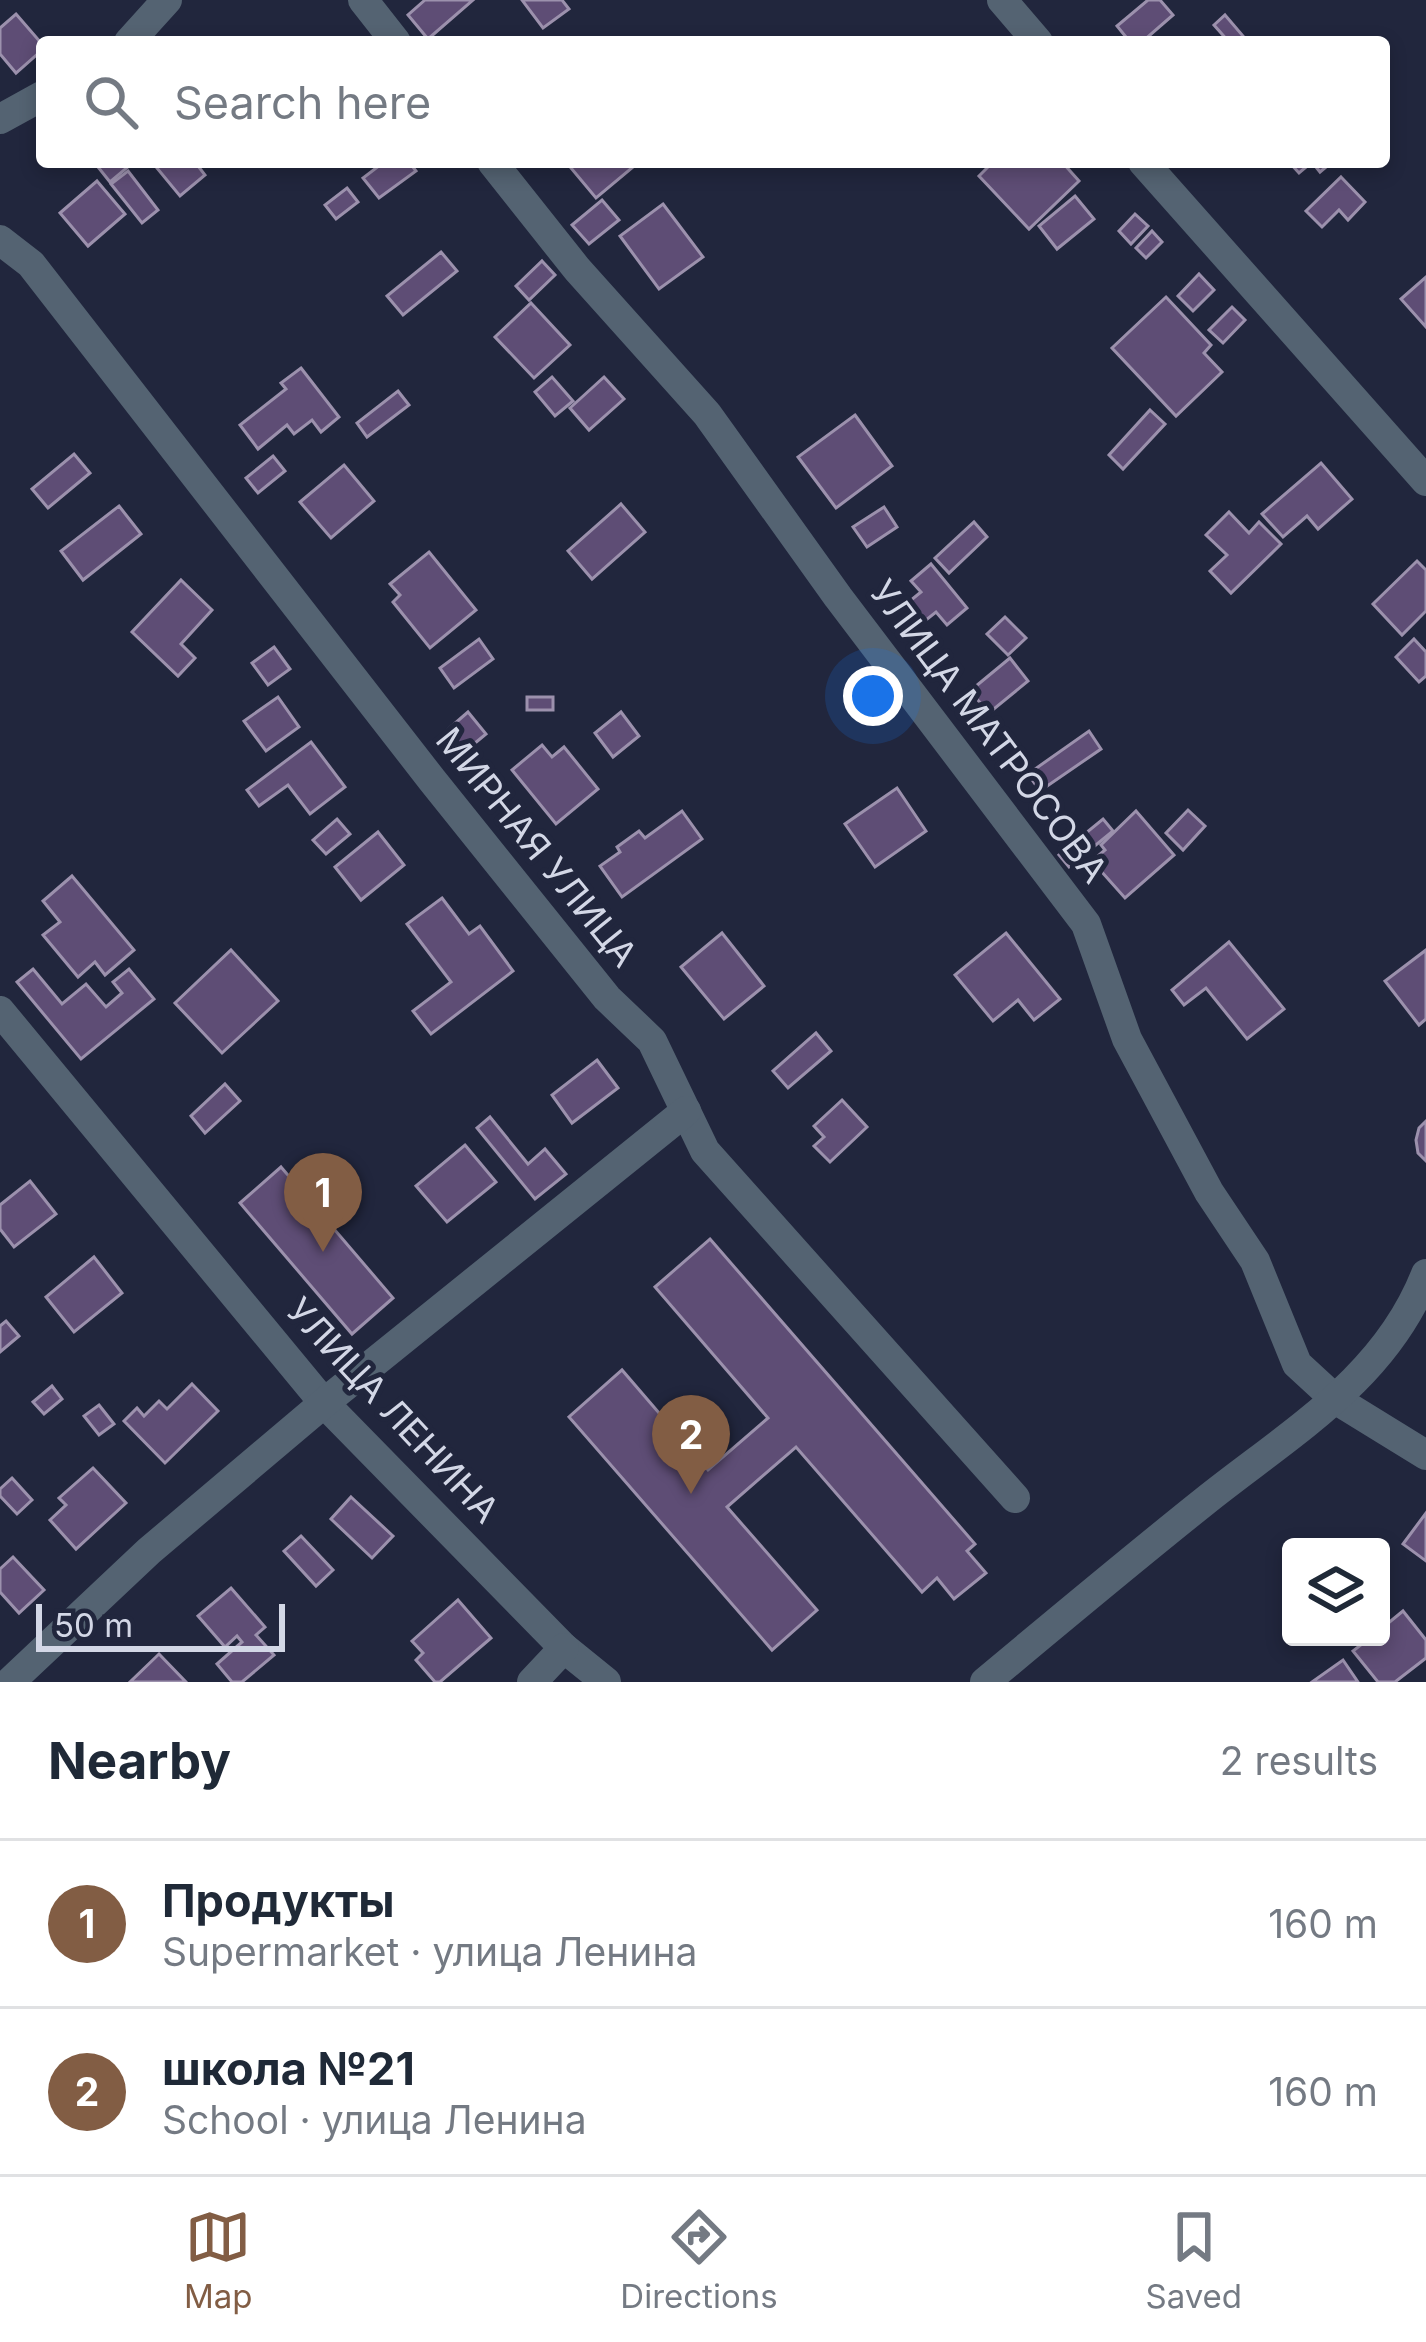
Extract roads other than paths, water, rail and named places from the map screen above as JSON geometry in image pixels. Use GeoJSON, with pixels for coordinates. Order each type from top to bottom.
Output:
{"type":"FeatureCollection","features":[{"type":"Feature","properties":{"kind":"street"},"geometry":{"type":"LineString","coordinates":[[134,36],[167,0]]}},
{"type":"Feature","properties":{"kind":"street"},"geometry":{"type":"LineString","coordinates":[[363,0],[391,36]]}},
{"type":"Feature","properties":{"kind":"street"},"geometry":{"type":"LineString","coordinates":[[1002,0],[1033,36]]}},
{"type":"Feature","properties":{"kind":"street"},"geometry":{"type":"LineString","coordinates":[[0,119],[36,99]]}},
{"type":"Feature","properties":{"kind":"street","name":"УЛИЦА МАТРОСОВА"},"geometry":{"type":"LineString","coordinates":[[497,168],[577,269],[706,414],[1086,924],[1127,1039],[1209,1192],[1255,1261],[1297,1364],[1335,1399],[1426,1455]]}},
{"type":"Feature","properties":{"kind":"street"},"geometry":{"type":"LineString","coordinates":[[1147,168],[1426,481]]}},
{"type":"Feature","properties":{"kind":"street","name":"МИРНАЯ УЛИЦА"},"geometry":{"type":"LineString","coordinates":[[0,240],[31,264],[432,780],[607,998],[652,1041],[704,1151],[1015,1498]]}},
{"type":"Feature","properties":{"kind":"street","name":"УЛИЦА ЛЕНИНА"},"geometry":{"type":"LineString","coordinates":[[0,1011],[324,1402],[565,1648],[606,1682]]}},
{"type":"Feature","properties":{"kind":"street"},"geometry":{"type":"LineString","coordinates":[[10,1682],[149,1551],[324,1402],[686,1111]]}},
{"type":"Feature","properties":{"kind":"street"},"geometry":{"type":"LineString","coordinates":[[986,1682],[1335,1399],[1383,1353],[1426,1274]]}},
{"type":"Feature","properties":{"kind":"street"},"geometry":{"type":"LineString","coordinates":[[532,1682],[565,1648]]}},
{"type":"Feature","properties":{"kind":"place","name":"Продукты"},"geometry":{"type":"Point","coordinates":[323,1252]}},
{"type":"Feature","properties":{"kind":"place","name":"школа №21"},"geometry":{"type":"Point","coordinates":[691,1494]}}]}
